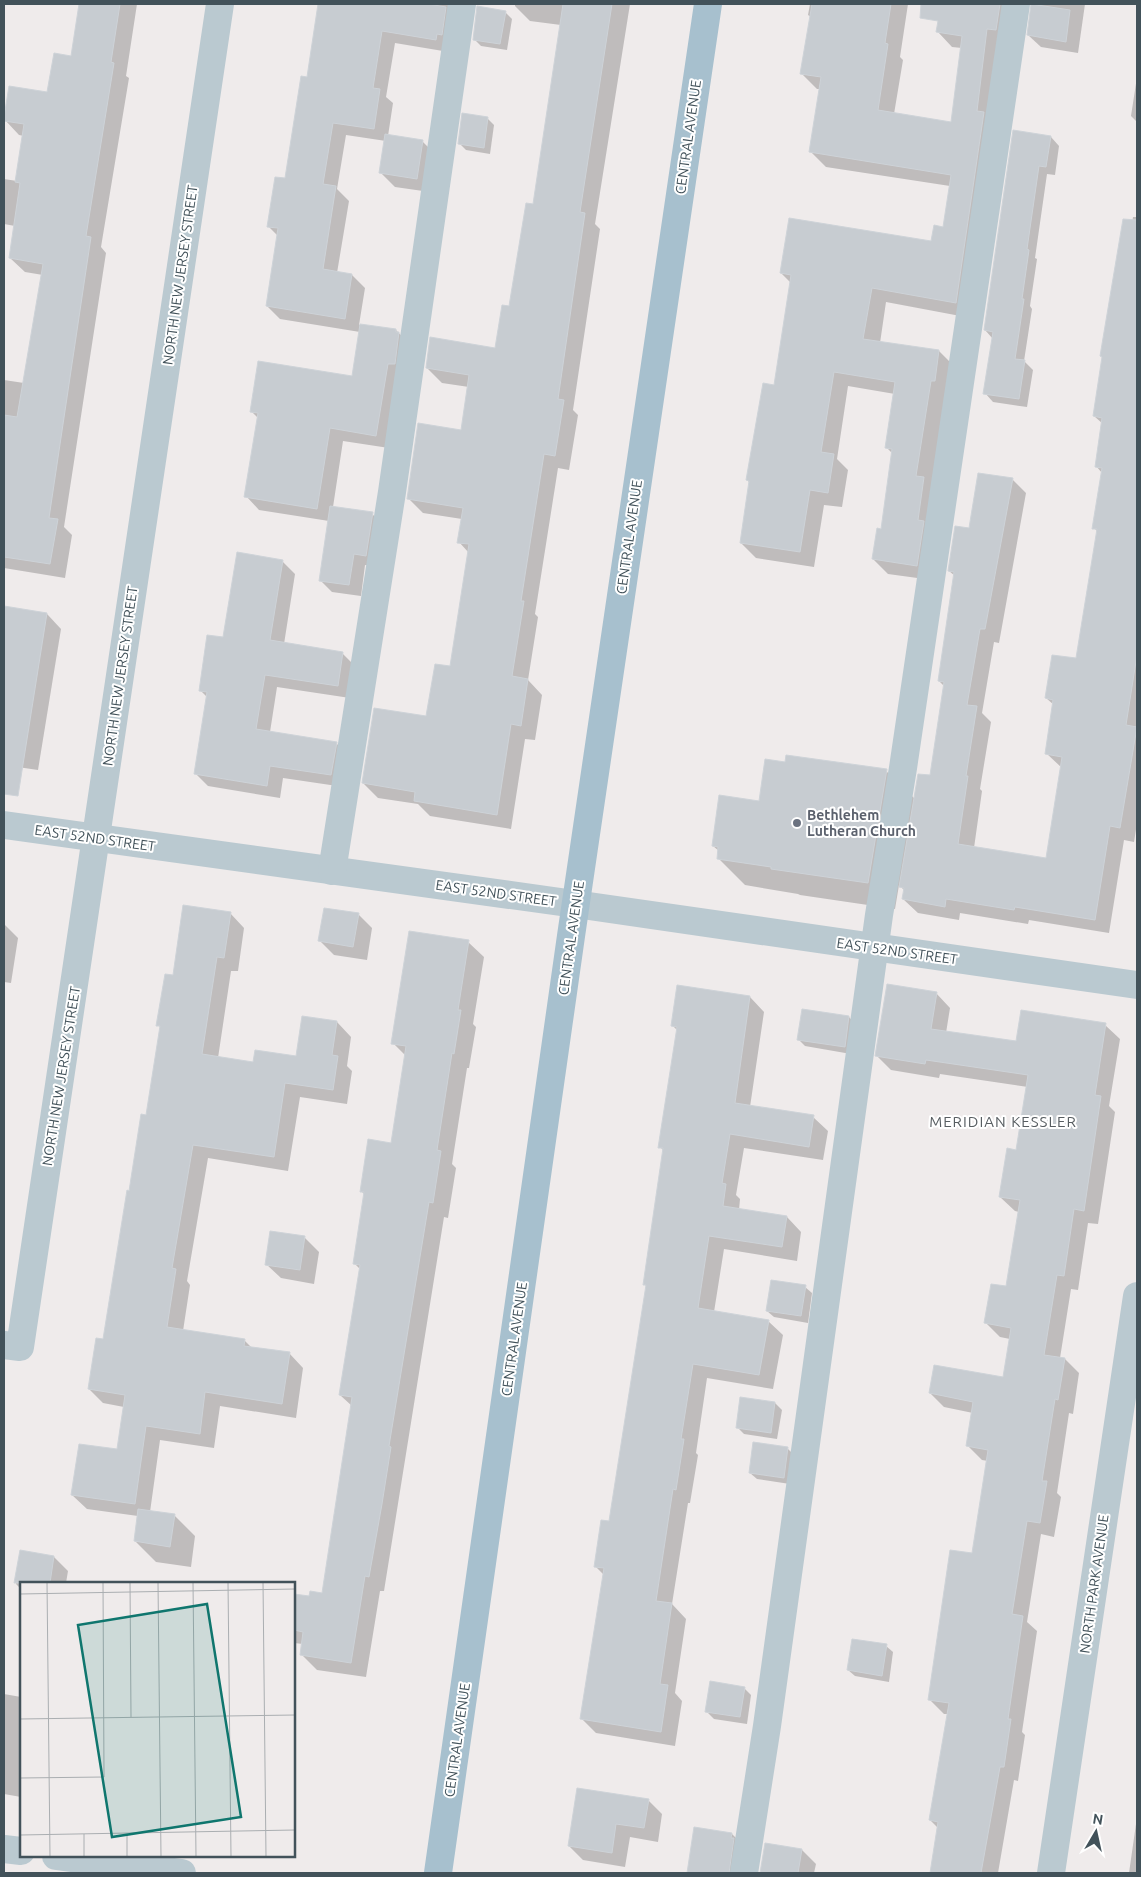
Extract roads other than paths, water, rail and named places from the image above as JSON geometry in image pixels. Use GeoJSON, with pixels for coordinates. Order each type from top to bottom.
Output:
{"type":"FeatureCollection","features":[{"type":"Feature","properties":{"kind":"main road","name":"CENTRAL AVENUE"},"geometry":{"type":"LineString","coordinates":[[438,1873],[575,904],[708,4]]}},
{"type":"Feature","properties":{"kind":"street","name":"NORTH NEW JERSEY STREET"},"geometry":{"type":"LineString","coordinates":[[12,1346],[96,838],[220,4]]}},
{"type":"Feature","properties":{"kind":"street"},"geometry":{"type":"LineString","coordinates":[[332,871],[392,492],[462,4]]}},
{"type":"Feature","properties":{"kind":"street"},"geometry":{"type":"LineString","coordinates":[[744,1873],[874,947],[903,768],[1016,4]]}},
{"type":"Feature","properties":{"kind":"street","name":"EAST 52ND STREET"},"geometry":{"type":"LineString","coordinates":[[4,825],[575,904],[1137,985]]}},
{"type":"Feature","properties":{"kind":"street","name":"NORTH PARK AVENUE"},"geometry":{"type":"LineString","coordinates":[[1051,1873],[1137,1296]]}},
{"type":"Feature","properties":{"kind":"street"},"geometry":{"type":"LineString","coordinates":[[4,1848],[20,1851]]}},
{"type":"Feature","properties":{"kind":"street"},"geometry":{"type":"LineString","coordinates":[[62,1857],[137,1870],[182,1873]]}},
{"type":"Feature","properties":{"kind":"place","name":"Bethlehem Lutheran Church"},"geometry":{"type":"Point","coordinates":[797,823]}},
{"type":"Feature","properties":{"kind":"district","name":"MERIDIAN KESSLER"},"geometry":{"type":"Point","coordinates":[1003,1122]}}]}
